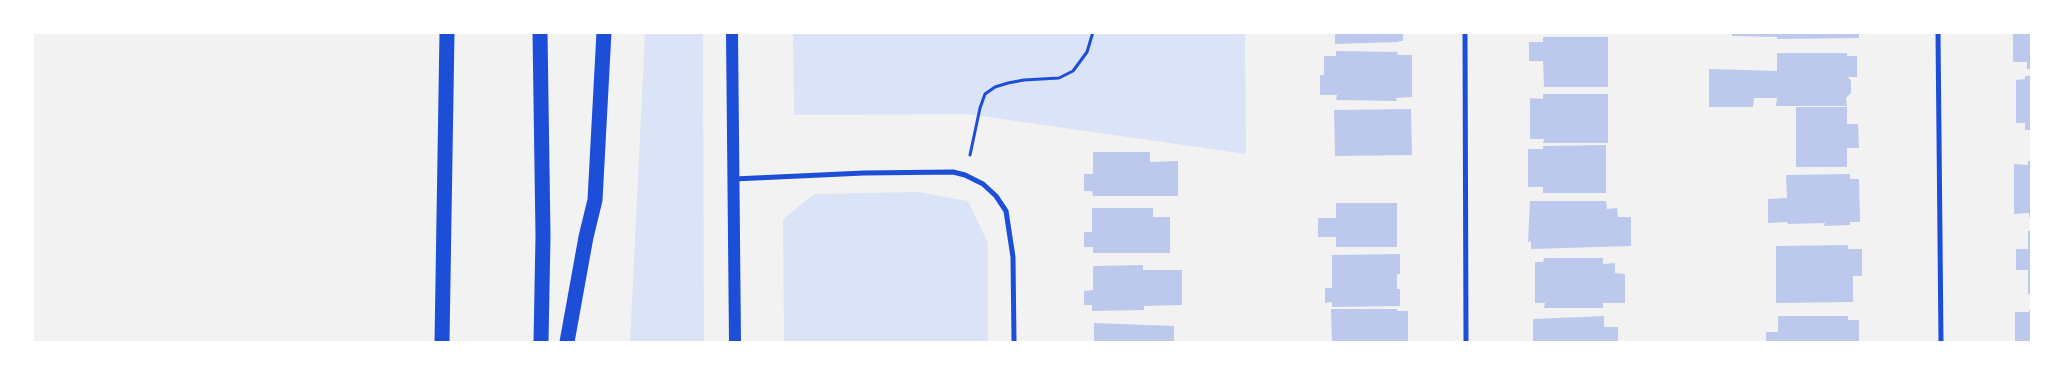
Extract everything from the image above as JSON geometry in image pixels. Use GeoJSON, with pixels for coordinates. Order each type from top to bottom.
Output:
{"type":"FeatureCollection","features":[{"type":"Feature","properties":{"kind":"highway"},"geometry":{"type":"LineString","coordinates":[[442,342],[447,32]]}},
{"type":"Feature","properties":{"kind":"highway"},"geometry":{"type":"LineString","coordinates":[[540,32],[543,236],[541,342]]}},
{"type":"Feature","properties":{"kind":"highway"},"geometry":{"type":"LineString","coordinates":[[567,342],[595,200],[604,32]]}},
{"type":"Feature","properties":{"kind":"main road"},"geometry":{"type":"LineString","coordinates":[[732,32],[735,342]]}},
{"type":"Feature","properties":{"kind":"street"},"geometry":{"type":"LineString","coordinates":[[1466,32],[1466,342]]}},
{"type":"Feature","properties":{"kind":"street"},"geometry":{"type":"LineString","coordinates":[[1938,32],[1941,342]]}},
{"type":"Feature","properties":{"kind":"street"},"geometry":{"type":"LineString","coordinates":[[734,180],[864,173],[953,172],[965,175],[983,184],[996,196],[1006,211],[1013,258],[1014,342]]}},
{"type":"Feature","properties":{"kind":"path"},"geometry":{"type":"LineString","coordinates":[[965,175],[985,94],[995,87],[1008,83],[1059,78],[1073,71],[1087,52],[1093,32]]}},
{"type":"Feature","properties":{"kind":"shaded area"},"geometry":{"type":"Polygon","coordinates":[[[645,33],[703,33],[704,342],[630,342],[645,33]]]}},
{"type":"Feature","properties":{"kind":"shaded area"},"geometry":{"type":"Polygon","coordinates":[[[793,33],[1245,33],[1246,154],[967,114],[794,115],[793,33]]]}},
{"type":"Feature","properties":{"kind":"shaded area"},"geometry":{"type":"Polygon","coordinates":[[[918,192],[968,201],[988,243],[988,342],[784,342],[783,219],[814,194],[918,192]]]}},
{"type":"Feature","properties":{"kind":"building"},"geometry":{"type":"Polygon","coordinates":[[[1335,32],[1403,32],[1403,41],[1335,44],[1335,32]]]}},
{"type":"Feature","properties":{"kind":"building"},"geometry":{"type":"Polygon","coordinates":[[[1732,32],[1859,32],[1859,38],[1777,39],[1777,37],[1732,36],[1732,32]]]}},
{"type":"Feature","properties":{"kind":"building"},"geometry":{"type":"Polygon","coordinates":[[[2013,32],[2032,32],[2032,69],[2027,69],[2027,62],[2013,62],[2013,32]]]}},
{"type":"Feature","properties":{"kind":"building"},"geometry":{"type":"Polygon","coordinates":[[[1543,37],[1608,37],[1608,87],[1544,87],[1543,61],[1529,61],[1529,42],[1543,42],[1543,37]]]}},
{"type":"Feature","properties":{"kind":"building"},"geometry":{"type":"Polygon","coordinates":[[[1336,51],[1397,52],[1398,55],[1412,55],[1412,97],[1396,98],[1397,101],[1336,100],[1337,95],[1320,95],[1320,75],[1324,75],[1324,56],[1336,56],[1336,51]]]}},
{"type":"Feature","properties":{"kind":"building"},"geometry":{"type":"Polygon","coordinates":[[[1777,53],[1847,53],[1847,56],[1857,56],[1857,77],[1848,77],[1851,81],[1851,93],[1846,98],[1847,106],[1776,106],[1777,98],[1754,98],[1753,107],[1709,107],[1709,69],[1777,71],[1777,53]]]}},
{"type":"Feature","properties":{"kind":"building"},"geometry":{"type":"Polygon","coordinates":[[[2025,76],[2032,76],[2032,130],[2025,130],[2025,123],[2016,123],[2016,80],[2025,79],[2025,76]]]}},
{"type":"Feature","properties":{"kind":"building"},"geometry":{"type":"Polygon","coordinates":[[[1543,94],[1608,94],[1608,143],[1543,143],[1544,139],[1530,139],[1530,98],[1543,99],[1543,94]]]}},
{"type":"Feature","properties":{"kind":"building"},"geometry":{"type":"Polygon","coordinates":[[[1796,107],[1847,107],[1847,124],[1858,124],[1859,148],[1847,148],[1847,167],[1796,167],[1796,107]]]}},
{"type":"Feature","properties":{"kind":"building"},"geometry":{"type":"Polygon","coordinates":[[[1411,109],[1412,155],[1335,156],[1334,110],[1411,109]]]}},
{"type":"Feature","properties":{"kind":"building"},"geometry":{"type":"Polygon","coordinates":[[[1606,145],[1606,193],[1543,193],[1543,187],[1528,187],[1528,149],[1543,149],[1543,146],[1606,145]]]}},
{"type":"Feature","properties":{"kind":"building"},"geometry":{"type":"Polygon","coordinates":[[[1093,152],[1150,152],[1150,162],[1178,161],[1178,196],[1093,196],[1092,191],[1084,191],[1084,174],[1093,174],[1093,152]]]}},
{"type":"Feature","properties":{"kind":"building"},"geometry":{"type":"Polygon","coordinates":[[[2028,161],[2032,161],[2032,217],[2029,217],[2029,213],[2014,214],[2014,164],[2028,165],[2028,161]]]}},
{"type":"Feature","properties":{"kind":"building"},"geometry":{"type":"Polygon","coordinates":[[[1850,174],[1850,179],[1859,179],[1860,222],[1850,222],[1850,225],[1824,226],[1825,223],[1768,223],[1768,199],[1787,198],[1786,175],[1850,174]]]}},
{"type":"Feature","properties":{"kind":"building"},"geometry":{"type":"Polygon","coordinates":[[[1530,201],[1606,201],[1607,209],[1617,208],[1618,217],[1631,217],[1631,246],[1531,249],[1531,241],[1528,242],[1530,201]]]}},
{"type":"Feature","properties":{"kind":"building"},"geometry":{"type":"Polygon","coordinates":[[[1336,203],[1397,203],[1397,247],[1336,247],[1336,237],[1318,237],[1318,218],[1336,218],[1336,203]]]}},
{"type":"Feature","properties":{"kind":"building"},"geometry":{"type":"Polygon","coordinates":[[[1092,208],[1153,208],[1153,217],[1170,217],[1170,253],[1093,253],[1093,247],[1084,247],[1084,232],[1092,232],[1092,208]]]}},
{"type":"Feature","properties":{"kind":"building"},"geometry":{"type":"Polygon","coordinates":[[[2028,231],[2032,231],[2032,294],[2028,294],[2028,270],[2016,270],[2016,249],[2028,249],[2028,231]]]}},
{"type":"Feature","properties":{"kind":"building"},"geometry":{"type":"Polygon","coordinates":[[[1848,245],[1848,249],[1862,249],[1862,276],[1853,276],[1853,302],[1776,303],[1776,246],[1848,245]]]}},
{"type":"Feature","properties":{"kind":"building"},"geometry":{"type":"Polygon","coordinates":[[[1400,254],[1400,274],[1397,274],[1397,289],[1400,289],[1400,306],[1332,307],[1332,302],[1325,303],[1325,288],[1332,288],[1332,255],[1400,254]]]}},
{"type":"Feature","properties":{"kind":"building"},"geometry":{"type":"Polygon","coordinates":[[[1544,258],[1603,258],[1603,264],[1615,263],[1615,273],[1625,274],[1625,303],[1603,303],[1603,308],[1544,308],[1545,303],[1535,303],[1535,262],[1543,262],[1544,258]]]}},
{"type":"Feature","properties":{"kind":"building"},"geometry":{"type":"Polygon","coordinates":[[[1143,265],[1143,270],[1182,270],[1182,305],[1144,306],[1144,310],[1092,311],[1092,305],[1084,305],[1084,291],[1093,290],[1093,266],[1143,265]]]}},
{"type":"Feature","properties":{"kind":"building"},"geometry":{"type":"Polygon","coordinates":[[[1331,309],[1397,309],[1397,311],[1408,311],[1408,342],[1332,342],[1331,309]]]}},
{"type":"Feature","properties":{"kind":"building"},"geometry":{"type":"Polygon","coordinates":[[[2029,310],[2032,310],[2032,342],[2015,342],[2015,312],[2029,312],[2029,310]]]}},
{"type":"Feature","properties":{"kind":"building"},"geometry":{"type":"Polygon","coordinates":[[[1604,316],[1604,327],[1618,327],[1618,342],[1533,342],[1533,319],[1604,316]]]}},
{"type":"Feature","properties":{"kind":"building"},"geometry":{"type":"Polygon","coordinates":[[[1778,316],[1848,316],[1848,320],[1859,320],[1859,341],[1766,342],[1766,332],[1778,332],[1778,316]]]}},
{"type":"Feature","properties":{"kind":"building"},"geometry":{"type":"Polygon","coordinates":[[[1094,323],[1174,326],[1174,342],[1094,342],[1094,323]]]}}]}
